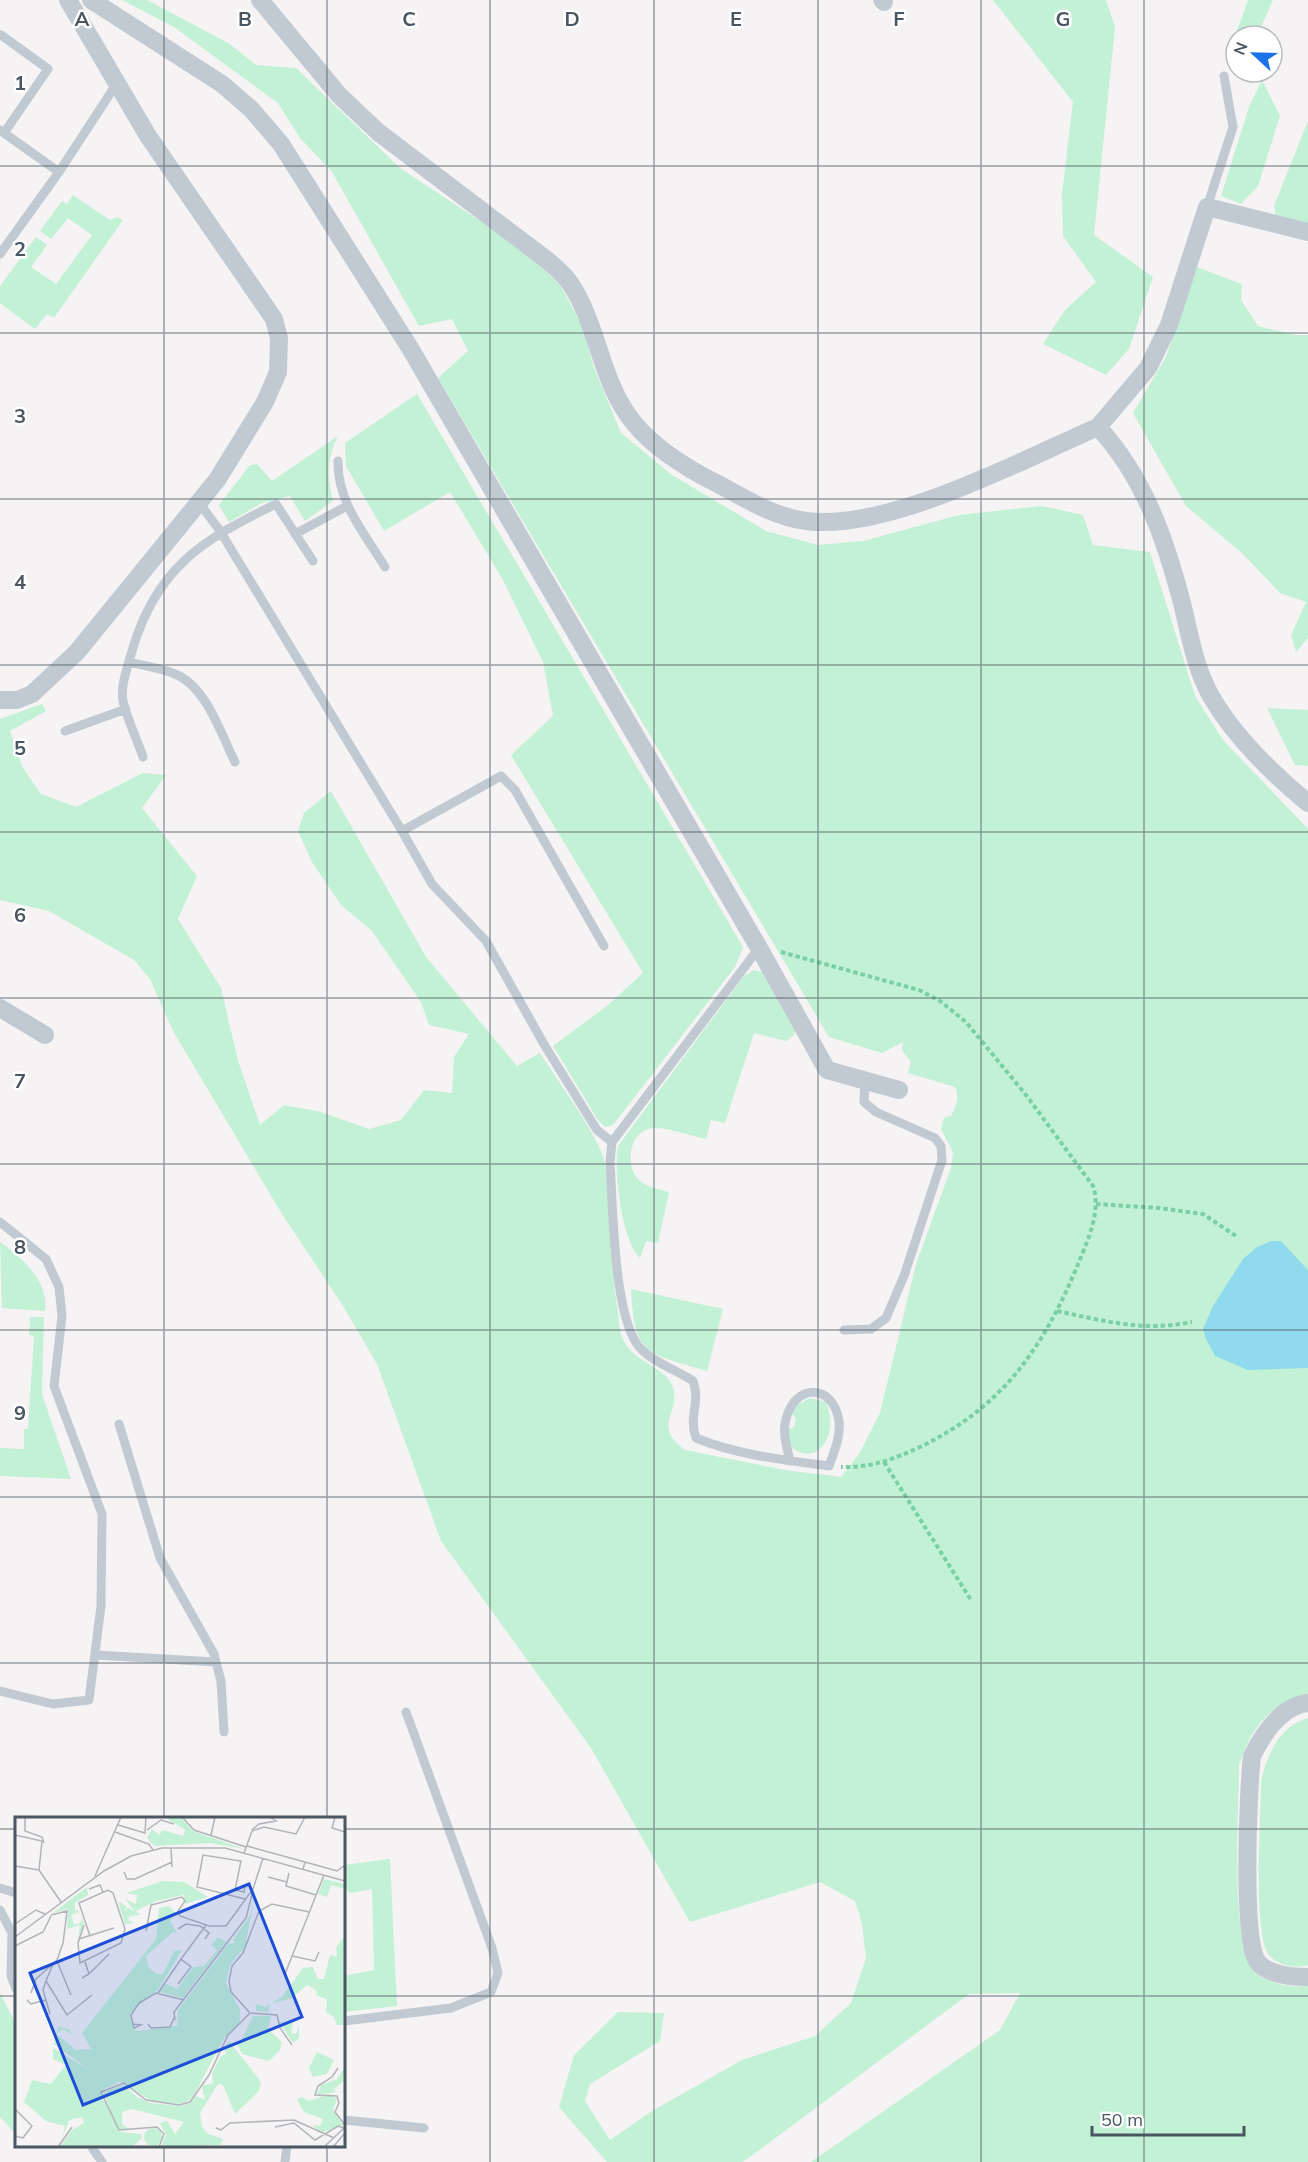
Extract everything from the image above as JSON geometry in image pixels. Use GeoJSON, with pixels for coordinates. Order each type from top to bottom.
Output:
{"type":"FeatureCollection","features":[{"type":"Feature","properties":{"kind":"street"},"geometry":{"type":"LineString","coordinates":[[0,700],[16,700],[32,693],[77,652],[217,480],[265,402],[278,372],[279,338],[274,319],[148,136],[68,0]]}},
{"type":"Feature","properties":{"kind":"street"},"geometry":{"type":"LineString","coordinates":[[91,0],[222,84],[251,109],[281,144],[410,348],[759,948],[827,1070],[899,1090]]}},
{"type":"Feature","properties":{"kind":"street"},"geometry":{"type":"LineString","coordinates":[[260,0],[339,95],[378,132],[548,260],[569,282],[620,404],[634,423],[657,446],[704,477],[785,517],[824,523],[909,506],[963,487],[1098,427],[1148,368],[1169,325],[1207,207],[1308,232]]}},
{"type":"Feature","properties":{"kind":"street"},"geometry":{"type":"LineString","coordinates":[[1098,427],[1112,442],[1134,478],[1165,540],[1197,661],[1211,698],[1258,755],[1308,802]]}},
{"type":"Feature","properties":{"kind":"street"},"geometry":{"type":"LineString","coordinates":[[0,1008],[45,1035]]}},
{"type":"Feature","properties":{"kind":"street"},"geometry":{"type":"LineString","coordinates":[[1308,1703],[1298,1704],[1276,1720],[1261,1738],[1251,1756],[1249,1923],[1257,1961],[1272,1972],[1308,1977]]}},
{"type":"Feature","properties":{"kind":"lane"},"geometry":{"type":"LineString","coordinates":[[1,35],[48,69],[2,132],[59,172]]}},
{"type":"Feature","properties":{"kind":"lane"},"geometry":{"type":"LineString","coordinates":[[0,254],[59,172],[117,83]]}},
{"type":"Feature","properties":{"kind":"lane"},"geometry":{"type":"LineString","coordinates":[[1207,207],[1233,127],[1225,84]]}},
{"type":"Feature","properties":{"kind":"lane"},"geometry":{"type":"LineString","coordinates":[[338,462],[338,478],[347,506],[385,567]]}},
{"type":"Feature","properties":{"kind":"lane"},"geometry":{"type":"LineString","coordinates":[[198,501],[220,531],[402,831],[432,885],[486,941],[544,1046],[597,1130],[612,1142]]}},
{"type":"Feature","properties":{"kind":"lane"},"geometry":{"type":"LineString","coordinates":[[143,757],[122,699],[129,662],[146,609],[185,558],[220,531],[276,504],[313,561]]}},
{"type":"Feature","properties":{"kind":"lane"},"geometry":{"type":"LineString","coordinates":[[295,534],[347,506]]}},
{"type":"Feature","properties":{"kind":"lane"},"geometry":{"type":"LineString","coordinates":[[129,662],[175,674],[188,681],[201,697],[235,762]]}},
{"type":"Feature","properties":{"kind":"lane"},"geometry":{"type":"LineString","coordinates":[[65,731],[126,709]]}},
{"type":"Feature","properties":{"kind":"lane"},"geometry":{"type":"LineString","coordinates":[[402,831],[501,776],[515,790],[604,946]]}},
{"type":"Feature","properties":{"kind":"lane"},"geometry":{"type":"LineString","coordinates":[[759,948],[612,1142],[610,1162],[620,1294],[630,1335],[642,1350],[693,1380],[698,1394],[691,1424],[696,1438],[710,1444],[790,1461],[829,1466],[837,1443],[839,1422],[833,1402],[825,1394],[813,1391],[798,1398],[785,1419],[790,1461]]}},
{"type":"Feature","properties":{"kind":"lane"},"geometry":{"type":"LineString","coordinates":[[844,1330],[871,1329],[886,1318],[904,1276],[942,1160],[942,1146],[935,1138],[876,1112],[864,1102],[865,1080]]}},
{"type":"Feature","properties":{"kind":"lane"},"geometry":{"type":"LineString","coordinates":[[0,1222],[46,1259],[59,1287],[62,1316],[54,1386],[102,1514],[103,1563],[96,1655],[89,1700],[53,1704],[0,1691]]}},
{"type":"Feature","properties":{"kind":"lane"},"geometry":{"type":"LineString","coordinates":[[119,1424],[160,1558],[214,1654],[221,1681],[224,1732]]}},
{"type":"Feature","properties":{"kind":"lane"},"geometry":{"type":"LineString","coordinates":[[96,1655],[216,1662]]}},
{"type":"Feature","properties":{"kind":"lane"},"geometry":{"type":"LineString","coordinates":[[345,2021],[451,2008],[491,1992],[498,1972],[492,1948],[406,1712]]}},
{"type":"Feature","properties":{"kind":"lane"},"geometry":{"type":"LineString","coordinates":[[0,1888],[15,1893]]}},
{"type":"Feature","properties":{"kind":"lane"},"geometry":{"type":"LineString","coordinates":[[0,1910],[14,1935],[11,1976],[15,1986]]}},
{"type":"Feature","properties":{"kind":"lane"},"geometry":{"type":"LineString","coordinates":[[345,2121],[424,2128]]}},
{"type":"Feature","properties":{"kind":"lane"},"geometry":{"type":"LineString","coordinates":[[92,2147],[102,2162]]}},
{"type":"Feature","properties":{"kind":"lane"},"geometry":{"type":"LineString","coordinates":[[285,2162],[287,2147]]}},
{"type":"Feature","properties":{"kind":"path"},"geometry":{"type":"LineString","coordinates":[[759,948],[816,960],[919,990],[940,1001],[966,1022],[1026,1095],[1094,1186],[1096,1204],[1093,1224],[1057,1311],[1039,1342],[999,1394],[949,1433],[884,1462],[858,1467],[829,1466]]}},
{"type":"Feature","properties":{"kind":"path"},"geometry":{"type":"LineString","coordinates":[[1096,1204],[1159,1208],[1203,1214],[1236,1236]]}},
{"type":"Feature","properties":{"kind":"path"},"geometry":{"type":"LineString","coordinates":[[1057,1311],[1124,1325],[1163,1328],[1192,1322]]}},
{"type":"Feature","properties":{"kind":"path"},"geometry":{"type":"LineString","coordinates":[[884,1462],[971,1600]]}},
{"type":"Feature","properties":{"kind":"green space"},"geometry":{"type":"Polygon","coordinates":[[[122,0],[147,0],[230,44],[256,65],[296,68],[400,168],[524,250],[561,286],[582,326],[594,368],[621,433],[672,475],[766,531],[818,545],[863,541],[959,515],[1042,506],[1083,515],[1093,545],[1150,552],[1195,696],[1223,740],[1308,829],[1308,1696],[1294,1699],[1272,1711],[1256,1729],[1244,1752],[1239,1765],[1237,1872],[1241,1932],[1246,1955],[1253,1970],[1271,1982],[1294,1986],[1308,1985],[1308,2162],[811,2162],[1000,2030],[1020,1993],[969,1994],[743,2162],[607,2162],[559,2107],[574,2055],[618,2012],[664,2013],[660,2041],[590,2084],[585,2101],[610,2140],[652,2111],[742,2060],[815,2036],[851,2003],[866,1958],[862,1924],[855,1901],[820,1882],[690,1922],[591,1748],[441,1541],[377,1364],[343,1306],[282,1214],[173,1031],[150,979],[134,960],[49,911],[0,900],[0,719],[42,704],[46,711],[10,731],[23,768],[41,794],[76,807],[143,773],[166,775],[142,808],[197,876],[178,919],[221,988],[238,1061],[260,1125],[284,1105],[321,1112],[369,1129],[401,1120],[424,1090],[452,1093],[454,1057],[469,1034],[429,1025],[421,1002],[372,931],[341,905],[312,862],[298,831],[304,813],[331,791],[426,957],[517,1066],[540,1053],[577,1108],[602,1152],[610,1200],[613,1275],[621,1333],[627,1347],[640,1359],[662,1373],[672,1385],[674,1403],[668,1425],[675,1441],[685,1450],[785,1470],[841,1477],[859,1454],[880,1413],[916,1264],[951,1168],[953,1152],[941,1129],[944,1118],[951,1116],[957,1092],[952,1086],[908,1073],[911,1062],[902,1050],[903,1042],[882,1053],[829,1037],[438,378],[468,351],[452,319],[419,326],[332,172],[300,138],[278,103],[174,27],[122,0]]]}},
{"type":"Feature","properties":{"kind":"green space"},"geometry":{"type":"Polygon","coordinates":[[[993,0],[1106,0],[1115,27],[1094,235],[1153,277],[1129,349],[1106,375],[1043,344],[1065,310],[1096,282],[1063,236],[1062,193],[1073,102],[993,0]]]}},
{"type":"Feature","properties":{"kind":"green space"},"geometry":{"type":"Polygon","coordinates":[[[1248,0],[1273,0],[1262,24],[1239,24],[1248,0]]]}},
{"type":"Feature","properties":{"kind":"green space"},"geometry":{"type":"Polygon","coordinates":[[[1260,84],[1264,84],[1280,116],[1258,186],[1241,204],[1221,196],[1249,107],[1260,84]]]}},
{"type":"Feature","properties":{"kind":"green space"},"geometry":{"type":"Polygon","coordinates":[[[1308,121],[1308,224],[1276,215],[1274,206],[1308,121]]]}},
{"type":"Feature","properties":{"kind":"green space"},"geometry":{"type":"Polygon","coordinates":[[[73,195],[110,220],[117,217],[123,220],[54,318],[47,314],[35,329],[0,303],[0,286],[36,237],[47,245],[31,267],[56,284],[92,235],[68,218],[51,239],[40,231],[62,201],[67,204],[73,195]]]}},
{"type":"Feature","properties":{"kind":"green space"},"geometry":{"type":"Polygon","coordinates":[[[1197,267],[1242,284],[1241,300],[1258,326],[1295,335],[1308,335],[1308,638],[1296,652],[1291,635],[1306,602],[1280,593],[1243,554],[1186,506],[1133,413],[1166,357],[1197,267]]]}},
{"type":"Feature","properties":{"kind":"green space"},"geometry":{"type":"Polygon","coordinates":[[[417,394],[743,947],[735,967],[613,1125],[605,1127],[598,1120],[553,1046],[607,1006],[643,973],[511,755],[553,716],[543,662],[503,580],[450,492],[384,531],[346,466],[345,443],[417,394]]]}},
{"type":"Feature","properties":{"kind":"green space"},"geometry":{"type":"Polygon","coordinates":[[[338,436],[329,468],[333,501],[305,521],[290,496],[262,503],[229,522],[219,505],[250,465],[257,464],[272,481],[338,436]]]}},
{"type":"Feature","properties":{"kind":"green space"},"geometry":{"type":"Polygon","coordinates":[[[1267,708],[1308,710],[1308,766],[1295,765],[1267,708]]]}},
{"type":"Feature","properties":{"kind":"green space"},"geometry":{"type":"Polygon","coordinates":[[[754,970],[765,973],[796,1028],[794,1035],[786,1041],[754,1033],[725,1123],[711,1120],[706,1139],[655,1128],[640,1134],[635,1140],[631,1156],[634,1173],[644,1184],[669,1192],[658,1243],[646,1241],[640,1258],[628,1237],[620,1205],[617,1171],[618,1146],[744,976],[754,970]]]}},
{"type":"Feature","properties":{"kind":"green space"},"geometry":{"type":"Polygon","coordinates":[[[0,1242],[32,1271],[43,1290],[45,1311],[2,1308],[0,1242]]]}},
{"type":"Feature","properties":{"kind":"green space"},"geometry":{"type":"Polygon","coordinates":[[[631,1289],[723,1309],[707,1371],[657,1355],[648,1348],[641,1340],[636,1328],[631,1289]]]}},
{"type":"Feature","properties":{"kind":"green space"},"geometry":{"type":"Polygon","coordinates":[[[30,1317],[44,1317],[42,1394],[71,1479],[0,1476],[0,1448],[24,1449],[24,1429],[28,1429],[34,1336],[29,1335],[30,1317]]]}},
{"type":"Feature","properties":{"kind":"green space"},"geometry":{"type":"Polygon","coordinates":[[[810,1398],[825,1402],[829,1412],[829,1433],[819,1449],[812,1453],[802,1453],[791,1447],[787,1430],[794,1427],[796,1418],[791,1413],[797,1405],[810,1398]]]}},
{"type":"Feature","properties":{"kind":"green space"},"geometry":{"type":"Polygon","coordinates":[[[1308,1718],[1308,1965],[1297,1966],[1285,1965],[1270,1956],[1263,1938],[1259,1895],[1261,1782],[1276,1743],[1289,1728],[1308,1718]]]}},
{"type":"Feature","properties":{"kind":"green space"},"geometry":{"type":"Polygon","coordinates":[[[390,1859],[397,2006],[345,2012],[345,1976],[374,1970],[372,1889],[351,1893],[345,1889],[345,1865],[390,1859]]]}},
{"type":"Feature","properties":{"kind":"green space"},"geometry":{"type":"Polygon","coordinates":[[[0,1993],[15,2022],[15,2133],[0,2117],[0,1993]]]}},
{"type":"Feature","properties":{"kind":"water"},"geometry":{"type":"Polygon","coordinates":[[[1272,1241],[1281,1241],[1308,1270],[1308,1368],[1248,1370],[1215,1356],[1203,1329],[1213,1306],[1243,1259],[1257,1247],[1272,1241]]]}}]}
